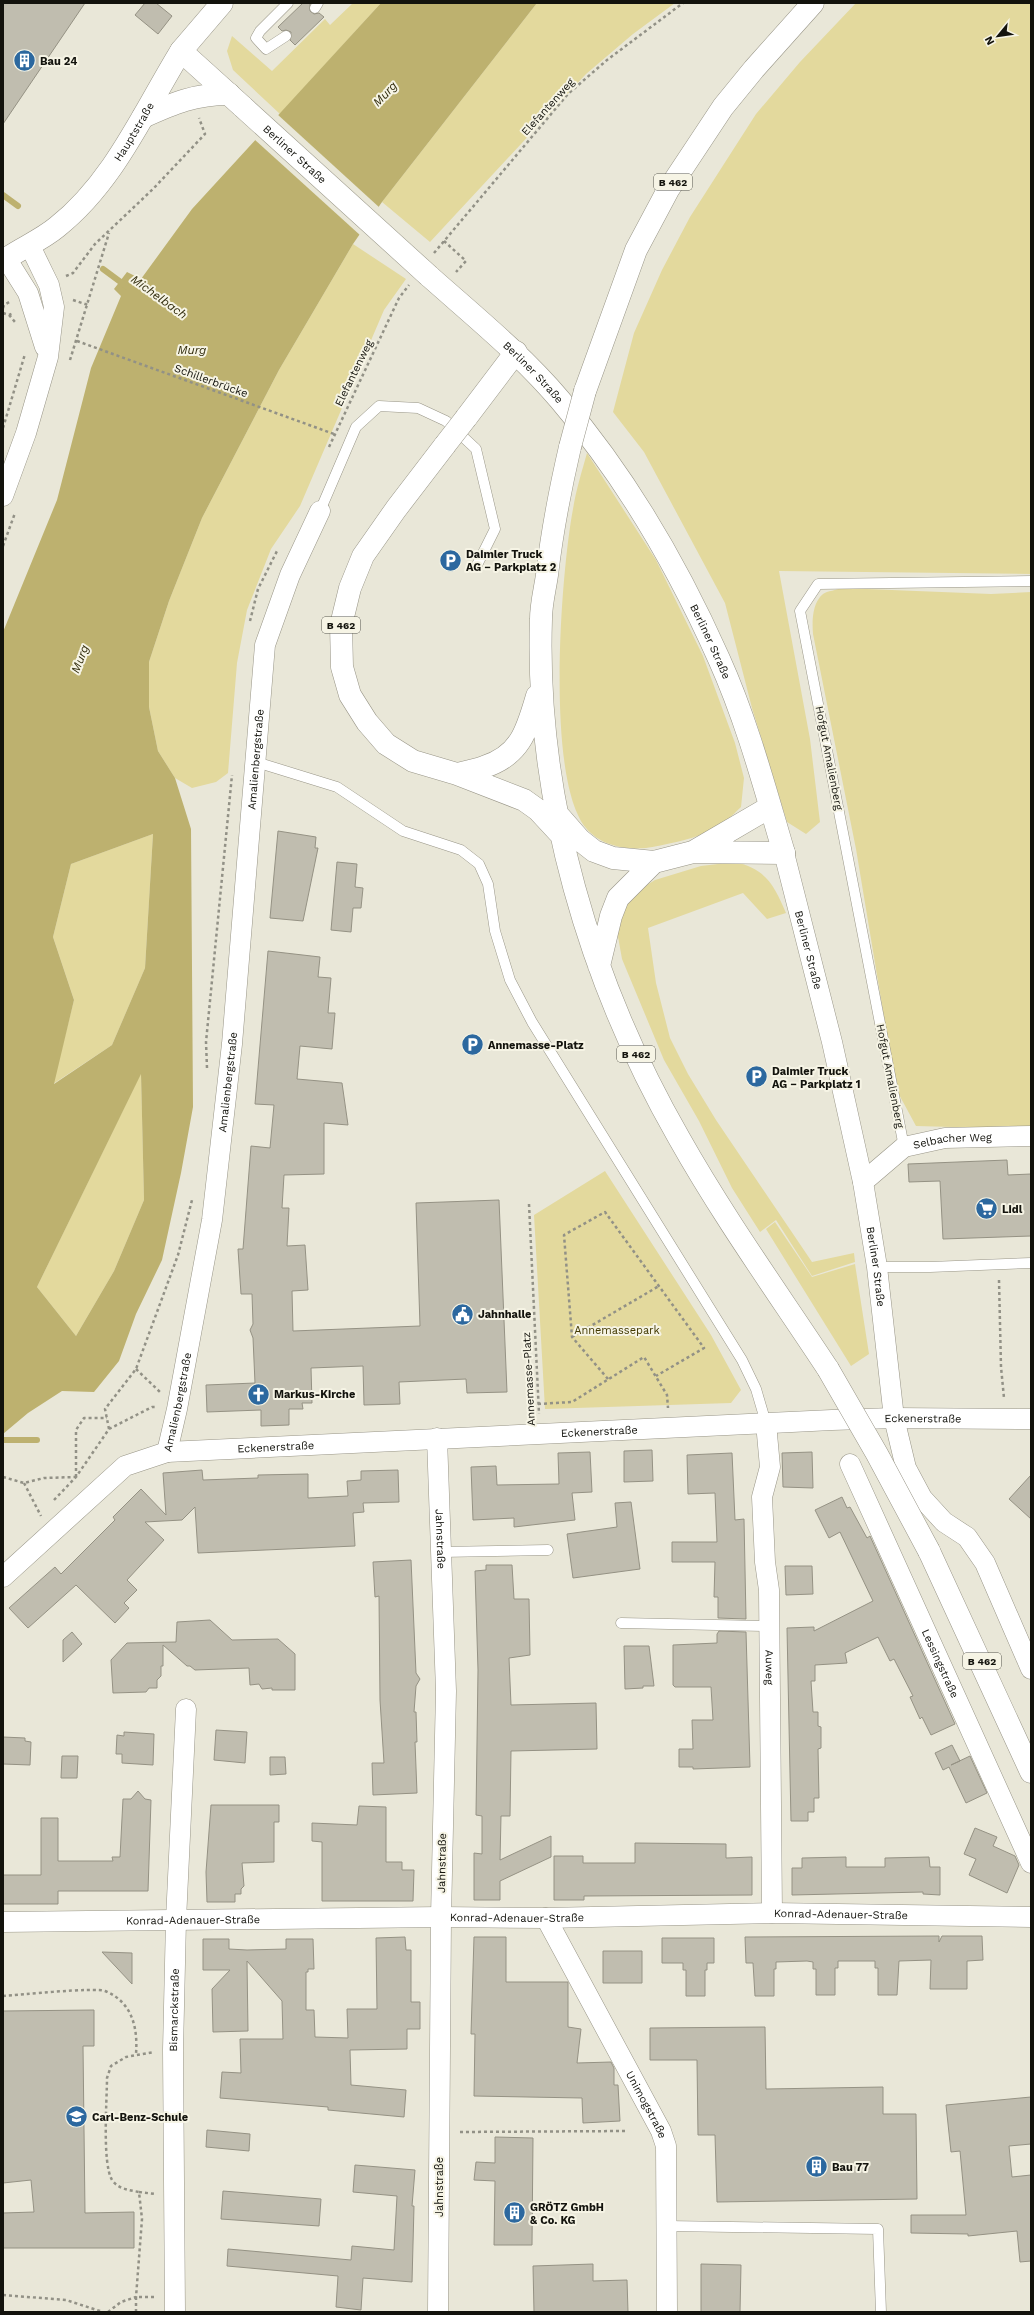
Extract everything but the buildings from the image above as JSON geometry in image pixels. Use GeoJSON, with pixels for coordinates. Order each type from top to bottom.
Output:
{"type":"FeatureCollection","features":[{"type":"Feature","properties":{"kind":"main road","name":"Hauptstraße"},"geometry":{"type":"LineString","coordinates":[[4,259],[30,246],[57,227],[78,209],[104,178],[143,117],[181,51],[222,3]]}},
{"type":"Feature","properties":{"kind":"main road","name":"B 462"},"geometry":{"type":"LineString","coordinates":[[813,3],[758,63],[692,151],[668,190],[636,250],[585,391],[570,447],[552,537],[541,617],[541,684],[545,730],[558,815],[573,881],[599,966],[625,1033],[649,1083],[679,1139],[828,1369],[877,1454],[930,1551],[1031,1772]]}},
{"type":"Feature","properties":{"kind":"main road","name":"Berliner Straße"},"geometry":{"type":"LineString","coordinates":[[181,51],[429,276],[516,352],[560,399],[592,438],[661,542],[720,660],[784,853]]}},
{"type":"Feature","properties":{"kind":"main road"},"geometry":{"type":"LineString","coordinates":[[143,117],[190,97],[206,94],[236,100]]}},
{"type":"Feature","properties":{"kind":"main road","name":"B 462"},"geometry":{"type":"LineString","coordinates":[[516,352],[445,445],[364,556],[350,588],[341,625],[342,667],[350,695],[367,722],[386,744],[413,761],[457,774],[524,800],[538,810],[563,837]]}},
{"type":"Feature","properties":{"kind":"main road","name":"B 462"},"geometry":{"type":"LineString","coordinates":[[457,774],[484,768],[500,760],[518,747],[529,725],[541,684]]}},
{"type":"Feature","properties":{"kind":"main road"},"geometry":{"type":"LineString","coordinates":[[693,852],[770,807]]}},
{"type":"Feature","properties":{"kind":"main road"},"geometry":{"type":"LineString","coordinates":[[558,815],[580,840],[594,851],[613,858],[654,862],[693,852],[784,853]]}},
{"type":"Feature","properties":{"kind":"main road"},"geometry":{"type":"LineString","coordinates":[[599,966],[618,898],[654,862]]}},
{"type":"Feature","properties":{"kind":"street"},"geometry":{"type":"LineString","coordinates":[[3,496],[26,433],[48,357],[54,308],[49,285],[30,246]]}},
{"type":"Feature","properties":{"kind":"street","name":"Hauptstraße"},"geometry":{"type":"LineString","coordinates":[[4,259],[33,305],[48,357]]}},
{"type":"Feature","properties":{"kind":"street","name":"Amalienbergstraße"},"geometry":{"type":"LineString","coordinates":[[3,1577],[125,1466],[167,1452],[177,1409],[212,1220],[232,1044],[256,762],[264,645],[290,575],[320,511]]}},
{"type":"Feature","properties":{"kind":"street","name":"Berliner Straße"},"geometry":{"type":"LineString","coordinates":[[784,853],[832,1042],[863,1182],[877,1267],[894,1418]]}},
{"type":"Feature","properties":{"kind":"street","name":"Selbacher Weg"},"geometry":{"type":"LineString","coordinates":[[863,1182],[904,1147],[945,1138],[1031,1136]]}},
{"type":"Feature","properties":{"kind":"street"},"geometry":{"type":"LineString","coordinates":[[894,1418],[906,1468],[922,1498],[944,1522],[967,1537],[985,1563],[1031,1669]]}},
{"type":"Feature","properties":{"kind":"street","name":"Eckenerstraße"},"geometry":{"type":"LineString","coordinates":[[167,1452],[540,1433],[894,1418],[1031,1419]]}},
{"type":"Feature","properties":{"kind":"street","name":"Auweg"},"geometry":{"type":"LineString","coordinates":[[766,1423],[770,1466],[762,1497],[765,1562],[769,1590],[768,1626],[772,1913]]}},
{"type":"Feature","properties":{"kind":"street","name":"Jahnstraße"},"geometry":{"type":"LineString","coordinates":[[437,1438],[446,1691],[441,1917],[438,2312]]}},
{"type":"Feature","properties":{"kind":"street","name":"Lessingstraße"},"geometry":{"type":"LineString","coordinates":[[850,1464],[1031,1863]]}},
{"type":"Feature","properties":{"kind":"street","name":"Bismarckstraße"},"geometry":{"type":"LineString","coordinates":[[175,2305],[173,2050],[176,1920],[186,1709]]}},
{"type":"Feature","properties":{"kind":"street","name":"Konrad-Adenauer-Straße"},"geometry":{"type":"LineString","coordinates":[[3,1922],[441,1917],[546,1918],[772,1913],[1031,1917]]}},
{"type":"Feature","properties":{"kind":"street","name":"Unimogstraße"},"geometry":{"type":"LineString","coordinates":[[546,1918],[662,2131],[666,2146],[667,2312]]}},
{"type":"Feature","properties":{"kind":"lane"},"geometry":{"type":"LineString","coordinates":[[286,36],[266,50],[256,38],[260,31],[288,3]]}},
{"type":"Feature","properties":{"kind":"lane"},"geometry":{"type":"LineString","coordinates":[[320,511],[356,427],[379,406],[418,408],[446,421],[476,449],[495,529],[477,565]]}},
{"type":"Feature","properties":{"kind":"lane","name":"Hofgut Amalienberg"},"geometry":{"type":"LineString","coordinates":[[904,1147],[800,611],[818,584],[1031,581]]}},
{"type":"Feature","properties":{"kind":"lane"},"geometry":{"type":"LineString","coordinates":[[256,762],[337,787],[403,831],[461,850],[479,864],[488,884],[495,931],[510,980],[532,1022],[742,1360],[756,1389],[766,1423]]}},
{"type":"Feature","properties":{"kind":"lane"},"geometry":{"type":"LineString","coordinates":[[877,1267],[1031,1263]]}},
{"type":"Feature","properties":{"kind":"lane"},"geometry":{"type":"LineString","coordinates":[[441,1552],[548,1550]]}},
{"type":"Feature","properties":{"kind":"lane"},"geometry":{"type":"LineString","coordinates":[[621,1623],[768,1626]]}},
{"type":"Feature","properties":{"kind":"lane"},"geometry":{"type":"LineString","coordinates":[[667,2226],[878,2229],[881,2312]]}},
{"type":"Feature","properties":{"kind":"path","name":"Elefantenweg"},"geometry":{"type":"LineString","coordinates":[[466,261],[444,241],[568,94],[607,60],[682,3]]}},
{"type":"Feature","properties":{"kind":"path","name":"Schillerbrücke"},"geometry":{"type":"LineString","coordinates":[[190,97],[205,134],[110,232],[77,340],[88,346],[334,434]]}},
{"type":"Feature","properties":{"kind":"path","name":"Elefantenweg"},"geometry":{"type":"LineString","coordinates":[[334,434],[399,298]]}},
{"type":"Feature","properties":{"kind":"path"},"geometry":{"type":"LineString","coordinates":[[9,315],[17,325]]}},
{"type":"Feature","properties":{"kind":"path"},"geometry":{"type":"LineString","coordinates":[[3,428],[27,348]]}},
{"type":"Feature","properties":{"kind":"path"},"geometry":{"type":"LineString","coordinates":[[250,623],[258,589],[274,555],[282,543]]}},
{"type":"Feature","properties":{"kind":"path"},"geometry":{"type":"LineString","coordinates":[[207,1072],[206,1042],[232,770]]}},
{"type":"Feature","properties":{"kind":"path"},"geometry":{"type":"LineString","coordinates":[[109,1429],[105,1409],[136,1369],[178,1254],[193,1196]]}},
{"type":"Feature","properties":{"kind":"path","name":"Annemasse-Platz"},"geometry":{"type":"LineString","coordinates":[[529,1204],[540,1433]]}},
{"type":"Feature","properties":{"kind":"path"},"geometry":{"type":"LineString","coordinates":[[608,1379],[572,1337],[564,1235],[605,1212],[704,1348],[656,1376]]}},
{"type":"Feature","properties":{"kind":"path"},"geometry":{"type":"LineString","coordinates":[[999,1264],[1001,1359],[1005,1400]]}},
{"type":"Feature","properties":{"kind":"path"},"geometry":{"type":"LineString","coordinates":[[572,1337],[660,1286]]}},
{"type":"Feature","properties":{"kind":"path"},"geometry":{"type":"LineString","coordinates":[[538,1404],[572,1402],[644,1357],[667,1395],[670,1427]]}},
{"type":"Feature","properties":{"kind":"path"},"geometry":{"type":"LineString","coordinates":[[136,1369],[177,1409]]}},
{"type":"Feature","properties":{"kind":"path"},"geometry":{"type":"LineString","coordinates":[[76,1478],[109,1429],[152,1407],[177,1409]]}},
{"type":"Feature","properties":{"kind":"path"},"geometry":{"type":"LineString","coordinates":[[76,1478],[76,1430],[84,1418],[107,1418]]}},
{"type":"Feature","properties":{"kind":"path"},"geometry":{"type":"LineString","coordinates":[[3,1476],[24,1483],[44,1478],[76,1478]]}},
{"type":"Feature","properties":{"kind":"path"},"geometry":{"type":"LineString","coordinates":[[24,1483],[40,1516]]}},
{"type":"Feature","properties":{"kind":"path"},"geometry":{"type":"LineString","coordinates":[[3,1996],[103,1990],[119,1999],[133,2016],[137,2035],[136,2054]]}},
{"type":"Feature","properties":{"kind":"path"},"geometry":{"type":"LineString","coordinates":[[136,2312],[142,2219],[139,2192],[123,2189],[112,2180],[107,2164],[107,2078],[111,2066],[126,2057],[136,2054],[173,2050]]}},
{"type":"Feature","properties":{"kind":"path"},"geometry":{"type":"LineString","coordinates":[[440,2132],[627,2131]]}},
{"type":"Feature","properties":{"kind":"path"},"geometry":{"type":"LineString","coordinates":[[3,2295],[66,2300],[103,2312]]}},
{"type":"Feature","properties":{"kind":"path"},"geometry":{"type":"LineString","coordinates":[[108,2312],[121,2302],[136,2296],[175,2305]]}},
{"type":"Feature","properties":{"kind":"green space"},"geometry":{"type":"Polygon","coordinates":[[[353,3],[381,3],[280,114],[233,70],[227,51],[232,36],[272,71],[325,19],[330,25],[353,3]]]}},
{"type":"Feature","properties":{"kind":"green space"},"geometry":{"type":"Polygon","coordinates":[[[537,3],[675,3],[633,34],[586,74],[430,242],[382,202],[537,3]]]}},
{"type":"Feature","properties":{"kind":"green space"},"geometry":{"type":"Polygon","coordinates":[[[856,3],[1031,3],[1031,574],[779,571],[810,739],[820,822],[806,834],[787,822],[752,708],[725,603],[644,452],[613,412],[634,333],[662,270],[690,217],[756,114],[800,62],[856,3]]]}},
{"type":"Feature","properties":{"kind":"green space"},"geometry":{"type":"Polygon","coordinates":[[[353,244],[406,279],[384,310],[300,506],[271,549],[247,610],[237,663],[228,773],[216,782],[192,788],[175,778],[158,751],[149,707],[149,662],[169,601],[202,518],[279,370],[353,244]]]}},
{"type":"Feature","properties":{"kind":"green space"},"geometry":{"type":"Polygon","coordinates":[[[587,453],[656,560],[703,656],[735,743],[744,778],[741,807],[723,823],[710,831],[697,836],[653,847],[621,847],[598,839],[592,834],[586,828],[573,803],[565,766],[561,722],[560,674],[564,579],[574,502],[587,453]]]}},
{"type":"Feature","properties":{"kind":"green space"},"geometry":{"type":"Polygon","coordinates":[[[842,588],[991,594],[1031,592],[1031,1129],[916,1126],[896,1089],[856,849],[813,634],[815,607],[819,598],[825,593],[842,588]]]}},
{"type":"Feature","properties":{"kind":"green space"},"geometry":{"type":"Polygon","coordinates":[[[153,834],[145,968],[112,1045],[53,1084],[74,1000],[53,937],[71,864],[153,834]]]}},
{"type":"Feature","properties":{"kind":"green space"},"geometry":{"type":"Polygon","coordinates":[[[735,862],[754,869],[768,880],[773,886],[786,913],[767,919],[743,893],[648,928],[656,983],[670,1038],[688,1074],[716,1120],[812,1262],[854,1253],[855,1262],[812,1276],[776,1220],[760,1232],[732,1188],[699,1121],[664,1060],[622,959],[617,931],[621,913],[632,894],[655,880],[701,866],[735,862]]]}},
{"type":"Feature","properties":{"kind":"green space"},"geometry":{"type":"Polygon","coordinates":[[[141,1073],[144,1200],[114,1271],[76,1336],[37,1287],[141,1073]]]}},
{"type":"Feature","properties":{"kind":"green space","name":"Annemassepark"},"geometry":{"type":"Polygon","coordinates":[[[605,1171],[711,1335],[741,1390],[731,1403],[545,1409],[534,1215],[605,1171]]]}},
{"type":"Feature","properties":{"kind":"green space"},"geometry":{"type":"Polygon","coordinates":[[[775,1222],[812,1277],[855,1264],[869,1354],[851,1366],[766,1229],[775,1222]]]}},
{"type":"Feature","properties":{"kind":"water","name":"Murg"},"geometry":{"type":"Polygon","coordinates":[[[381,3],[537,3],[382,202],[353,244],[279,370],[202,518],[169,601],[149,662],[149,707],[158,751],[175,778],[191,829],[193,1107],[181,1173],[162,1260],[136,1314],[119,1361],[94,1392],[62,1391],[28,1413],[3,1434],[3,632],[57,500],[91,368],[121,296],[114,289],[127,272],[141,279],[192,209],[381,3]],[[153,834],[71,864],[53,937],[74,1000],[54,1084],[112,1045],[145,968],[153,834]],[[141,1074],[37,1287],[76,1336],[114,1271],[144,1200],[141,1074]]]}},
{"type":"Feature","properties":{"kind":"pier"},"geometry":{"type":"Polygon","coordinates":[[[277,114],[380,208],[361,236],[254,139],[277,114]]]}},
{"type":"Feature","properties":{"kind":"waterway","name":"Michelbach"},"geometry":{"type":"LineString","coordinates":[[3,195],[18,206]]}},
{"type":"Feature","properties":{"kind":"waterway","name":"Michelbach"},"geometry":{"type":"LineString","coordinates":[[103,269],[126,286]]}},
{"type":"Feature","properties":{"kind":"waterway"},"geometry":{"type":"LineString","coordinates":[[3,1440],[37,1440]]}},
{"type":"Feature","properties":{"kind":"place","name":"Bau 24"},"geometry":{"type":"Point","coordinates":[25,61]}},
{"type":"Feature","properties":{"kind":"place","name":"Daimler Truck AG − Parkplatz 2"},"geometry":{"type":"Point","coordinates":[450,560]}},
{"type":"Feature","properties":{"kind":"place","name":"Annemasse-Platz"},"geometry":{"type":"Point","coordinates":[472,1045]}},
{"type":"Feature","properties":{"kind":"place","name":"Daimler Truck AG − Parkplatz 1"},"geometry":{"type":"Point","coordinates":[757,1077]}},
{"type":"Feature","properties":{"kind":"place","name":"Lidl"},"geometry":{"type":"Point","coordinates":[986,1209]}},
{"type":"Feature","properties":{"kind":"place","name":"Jahnhalle"},"geometry":{"type":"Point","coordinates":[462,1314]}},
{"type":"Feature","properties":{"kind":"place","name":"Markus-Kirche"},"geometry":{"type":"Point","coordinates":[259,1394]}},
{"type":"Feature","properties":{"kind":"place","name":"Carl-Benz-Schule"},"geometry":{"type":"Point","coordinates":[77,2117]}},
{"type":"Feature","properties":{"kind":"place","name":"Bau 77"},"geometry":{"type":"Point","coordinates":[816,2167]}},
{"type":"Feature","properties":{"kind":"place","name":"GRÖTZ GmbH & Co. KG"},"geometry":{"type":"Point","coordinates":[514,2213]}}]}
